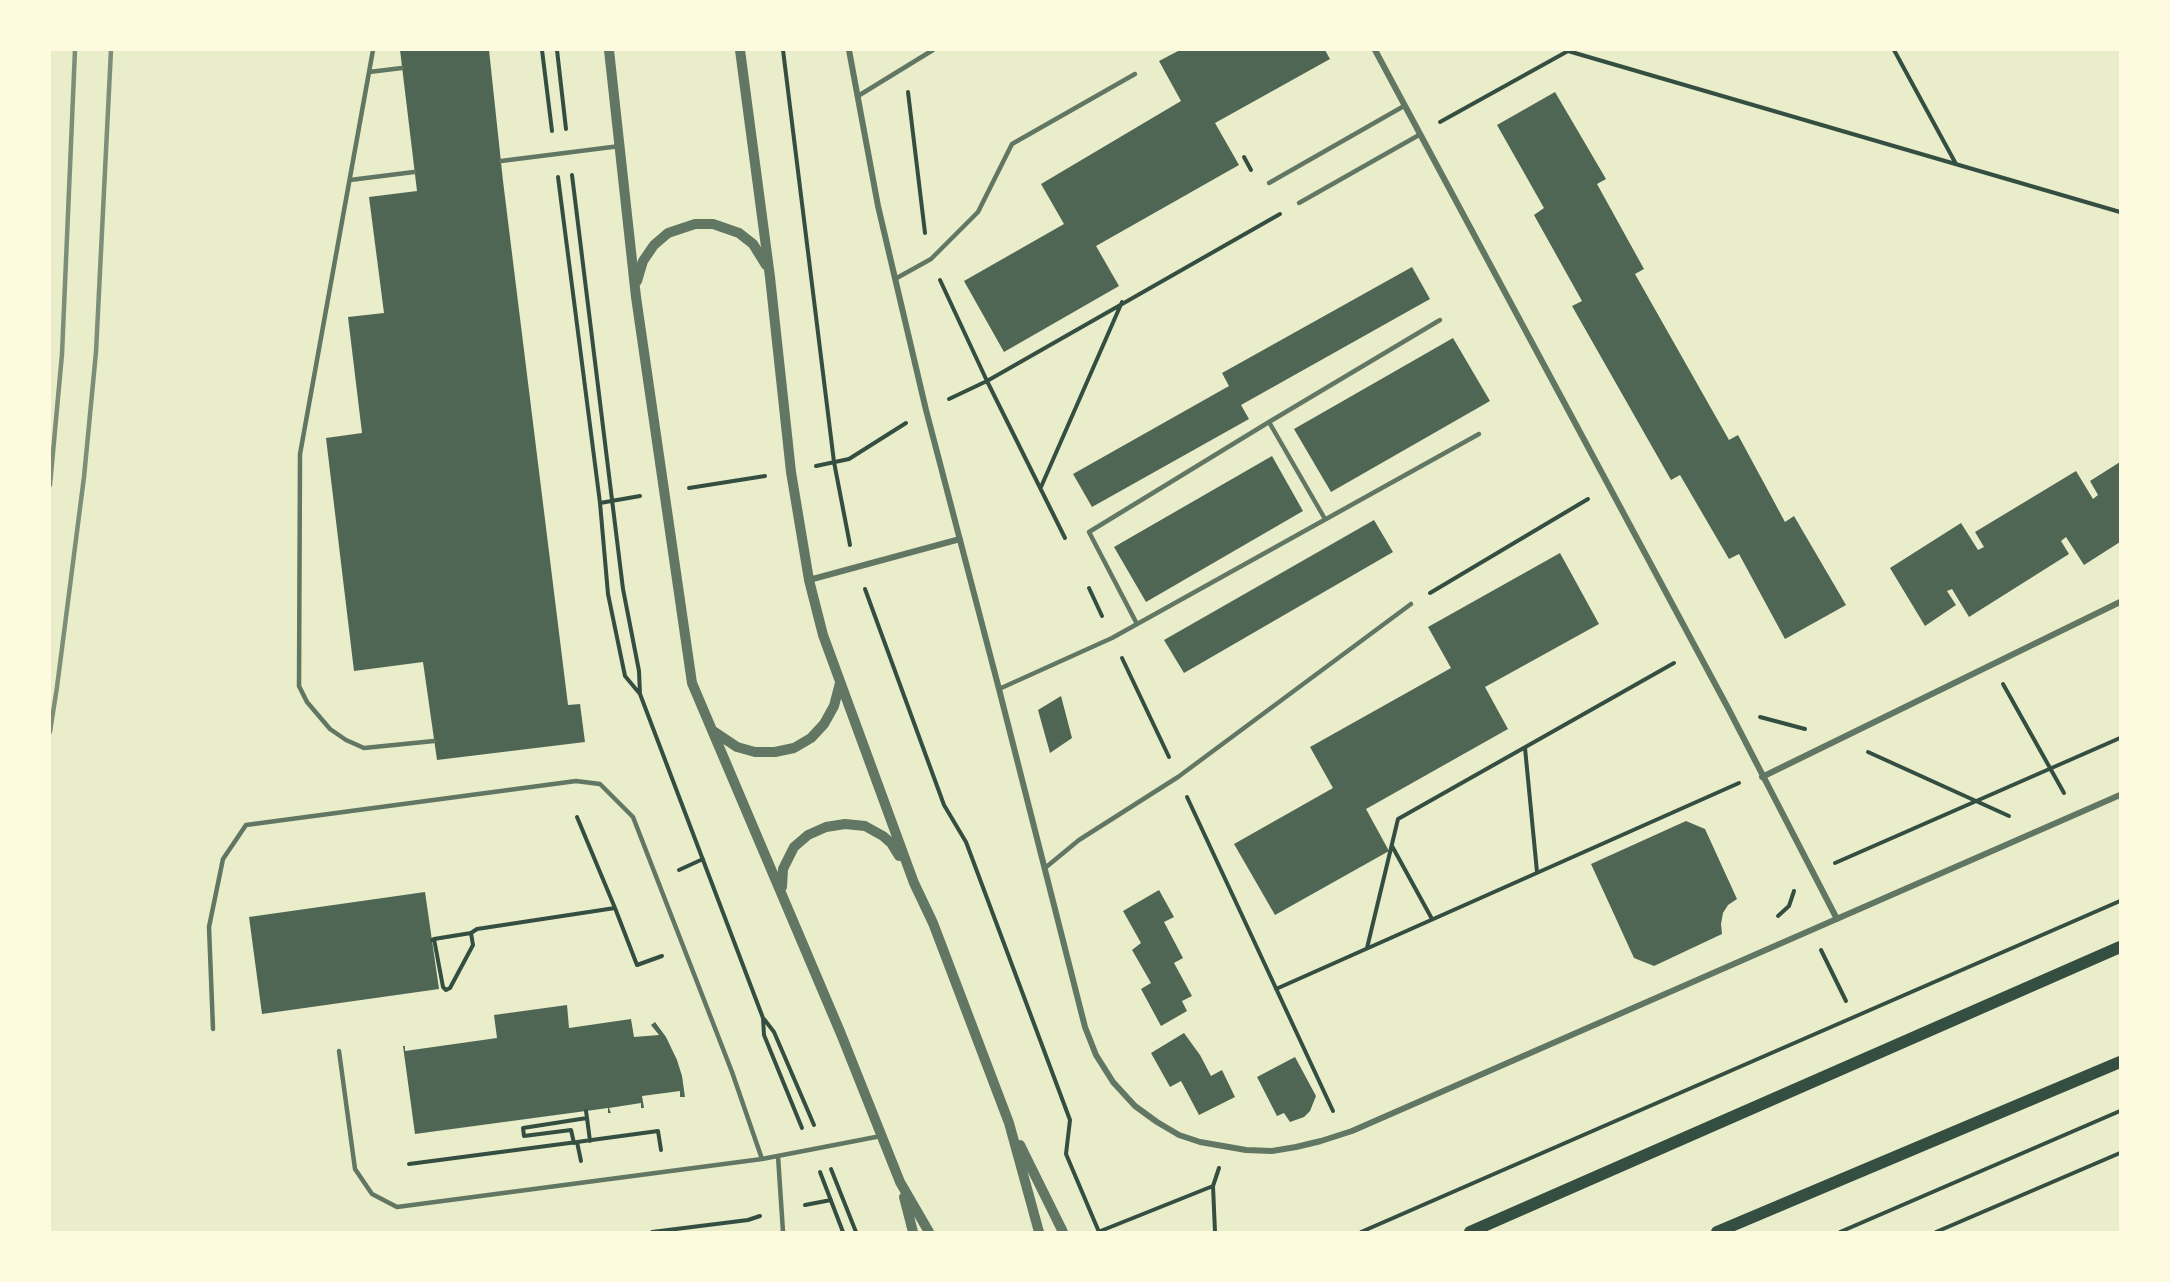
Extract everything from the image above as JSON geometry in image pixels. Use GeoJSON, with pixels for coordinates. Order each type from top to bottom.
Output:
{"type":"FeatureCollection","features":[{"type":"Feature","properties":{"kind":"main road"},"geometry":{"type":"LineString","coordinates":[[1470,1233],[2121,947]]}},
{"type":"Feature","properties":{"kind":"main road"},"geometry":{"type":"LineString","coordinates":[[1717,1233],[2121,1062]]}},
{"type":"Feature","properties":{"kind":"street"},"geometry":{"type":"LineString","coordinates":[[609,50],[636,297],[692,683],[841,1034],[900,1182],[929,1233]]}},
{"type":"Feature","properties":{"kind":"street"},"geometry":{"type":"LineString","coordinates":[[740,50],[770,277],[791,472],[809,580],[823,634],[914,883]]}},
{"type":"Feature","properties":{"kind":"street"},"geometry":{"type":"LineString","coordinates":[[849,50],[878,206],[926,410],[1085,1027],[1096,1055],[1113,1082],[1135,1106],[1179,1135],[1226,1147],[1272,1151],[1321,1142],[1352,1131],[2121,795]]}},
{"type":"Feature","properties":{"kind":"street"},"geometry":{"type":"LineString","coordinates":[[1375,50],[1728,708],[1837,919]]}},
{"type":"Feature","properties":{"kind":"street"},"geometry":{"type":"LineString","coordinates":[[636,297],[639,270],[654,245],[668,233],[694,224],[713,224],[739,233],[759,252],[770,277]]}},
{"type":"Feature","properties":{"kind":"street"},"geometry":{"type":"LineString","coordinates":[[809,580],[960,539]]}},
{"type":"Feature","properties":{"kind":"street"},"geometry":{"type":"LineString","coordinates":[[1762,777],[2121,602]]}},
{"type":"Feature","properties":{"kind":"street"},"geometry":{"type":"LineString","coordinates":[[711,728],[737,747],[755,752],[775,752],[794,748],[811,738],[824,724],[834,706],[840,682]]}},
{"type":"Feature","properties":{"kind":"street"},"geometry":{"type":"LineString","coordinates":[[783,897],[781,880],[783,869],[794,847],[808,835],[836,825],[865,826],[883,836],[897,852],[933,923],[1009,1123],[1063,1233]]}},
{"type":"Feature","properties":{"kind":"street"},"geometry":{"type":"LineString","coordinates":[[1009,1123],[1039,1233]]}},
{"type":"Feature","properties":{"kind":"street"},"geometry":{"type":"LineString","coordinates":[[900,1182],[913,1233]]}},
{"type":"Feature","properties":{"kind":"lane"},"geometry":{"type":"LineString","coordinates":[[373,50],[300,454],[299,686],[307,702],[330,729],[364,748],[434,741]]}},
{"type":"Feature","properties":{"kind":"lane"},"geometry":{"type":"LineString","coordinates":[[858,96],[933,50]]}},
{"type":"Feature","properties":{"kind":"lane"},"geometry":{"type":"LineString","coordinates":[[369,72],[402,68]]}},
{"type":"Feature","properties":{"kind":"lane"},"geometry":{"type":"LineString","coordinates":[[895,279],[931,258],[978,212],[1012,144],[1135,74]]}},
{"type":"Feature","properties":{"kind":"lane"},"geometry":{"type":"LineString","coordinates":[[1269,183],[1404,106]]}},
{"type":"Feature","properties":{"kind":"lane"},"geometry":{"type":"LineString","coordinates":[[1299,203],[1419,135]]}},
{"type":"Feature","properties":{"kind":"lane"},"geometry":{"type":"LineString","coordinates":[[501,161],[620,146]]}},
{"type":"Feature","properties":{"kind":"lane"},"geometry":{"type":"LineString","coordinates":[[350,180],[414,172]]}},
{"type":"Feature","properties":{"kind":"lane"},"geometry":{"type":"LineString","coordinates":[[1137,624],[1089,532],[1440,320]]}},
{"type":"Feature","properties":{"kind":"lane"},"geometry":{"type":"LineString","coordinates":[[1269,422],[1325,519]]}},
{"type":"Feature","properties":{"kind":"lane"},"geometry":{"type":"LineString","coordinates":[[999,689],[1112,638],[1479,434]]}},
{"type":"Feature","properties":{"kind":"lane"},"geometry":{"type":"LineString","coordinates":[[1045,868],[1079,840],[1178,777],[1411,604]]}},
{"type":"Feature","properties":{"kind":"lane"},"geometry":{"type":"LineString","coordinates":[[213,1029],[209,927],[223,859],[246,825],[576,781],[600,784],[633,817],[732,1072],[762,1159]]}},
{"type":"Feature","properties":{"kind":"lane"},"geometry":{"type":"LineString","coordinates":[[339,1051],[355,1169],[372,1194],[398,1206],[762,1159],[881,1136]]}},
{"type":"Feature","properties":{"kind":"lane"},"geometry":{"type":"LineString","coordinates":[[778,1156],[783,1233]]}},
{"type":"Feature","properties":{"kind":"path"},"geometry":{"type":"LineString","coordinates":[[542,50],[600,503],[608,594],[626,676],[640,694],[763,1018]]}},
{"type":"Feature","properties":{"kind":"path"},"geometry":{"type":"LineString","coordinates":[[557,50],[622,578],[639,671],[640,694]]}},
{"type":"Feature","properties":{"kind":"path"},"geometry":{"type":"LineString","coordinates":[[783,50],[834,462],[846,529],[856,567],[944,805],[966,842],[1070,1120],[1066,1154],[1099,1232],[1213,1186]]}},
{"type":"Feature","properties":{"kind":"path"},"geometry":{"type":"LineString","coordinates":[[1419,135],[1569,50],[2121,212]]}},
{"type":"Feature","properties":{"kind":"path"},"geometry":{"type":"LineString","coordinates":[[1894,50],[1957,164]]}},
{"type":"Feature","properties":{"kind":"path"},"geometry":{"type":"LineString","coordinates":[[987,381],[1123,301],[1299,203]]}},
{"type":"Feature","properties":{"kind":"path"},"geometry":{"type":"LineString","coordinates":[[1041,487],[1123,301]]}},
{"type":"Feature","properties":{"kind":"path"},"geometry":{"type":"LineString","coordinates":[[1448,582],[1589,498]]}},
{"type":"Feature","properties":{"kind":"path"},"geometry":{"type":"LineString","coordinates":[[1367,948],[1398,819],[1674,663]]}},
{"type":"Feature","properties":{"kind":"path"},"geometry":{"type":"LineString","coordinates":[[1992,664],[2076,814]]}},
{"type":"Feature","properties":{"kind":"path"},"geometry":{"type":"LineString","coordinates":[[1728,708],[1839,739],[2039,831]]}},
{"type":"Feature","properties":{"kind":"path"},"geometry":{"type":"LineString","coordinates":[[1767,921],[1778,916],[1789,906],[1794,892],[1790,883],[2121,738]]}},
{"type":"Feature","properties":{"kind":"path"},"geometry":{"type":"LineString","coordinates":[[1525,748],[1537,872]]}},
{"type":"Feature","properties":{"kind":"path"},"geometry":{"type":"LineString","coordinates":[[1276,989],[1739,783],[1744,793]]}},
{"type":"Feature","properties":{"kind":"path"},"geometry":{"type":"LineString","coordinates":[[577,817],[638,965],[684,949]]}},
{"type":"Feature","properties":{"kind":"path"},"geometry":{"type":"LineString","coordinates":[[1392,846],[1432,919]]}},
{"type":"Feature","properties":{"kind":"path"},"geometry":{"type":"LineString","coordinates":[[1361,1233],[2121,901]]}},
{"type":"Feature","properties":{"kind":"path"},"geometry":{"type":"LineString","coordinates":[[471,933],[473,945],[450,988],[446,990],[443,987],[433,939],[471,933],[477,929],[615,908]]}},
{"type":"Feature","properties":{"kind":"path"},"geometry":{"type":"LineString","coordinates":[[1831,970],[1846,1001]]}},
{"type":"Feature","properties":{"kind":"path"},"geometry":{"type":"LineString","coordinates":[[586,1111],[590,1141]]}},
{"type":"Feature","properties":{"kind":"path"},"geometry":{"type":"LineString","coordinates":[[1840,1233],[2121,1111]]}},
{"type":"Feature","properties":{"kind":"path"},"geometry":{"type":"LineString","coordinates":[[585,1182],[571,1130],[524,1136],[523,1128],[587,1118]]}},
{"type":"Feature","properties":{"kind":"path"},"geometry":{"type":"LineString","coordinates":[[409,1164],[658,1131],[664,1172]]}},
{"type":"Feature","properties":{"kind":"path"},"geometry":{"type":"LineString","coordinates":[[1215,1233],[1213,1186],[1226,1147]]}},
{"type":"Feature","properties":{"kind":"path"},"geometry":{"type":"LineString","coordinates":[[1936,1233],[2121,1153]]}},
{"type":"Feature","properties":{"kind":"path"},"geometry":{"type":"LineString","coordinates":[[652,1233],[748,1220],[781,1210],[831,1200]]}},
{"type":"Feature","properties":{"kind":"building"},"geometry":{"type":"Polygon","coordinates":[[[400,50],[489,50],[568,705],[580,704],[585,742],[437,760],[423,662],[354,671],[326,438],[362,433],[348,317],[384,313],[369,197],[417,191],[400,50]]]}},
{"type":"Feature","properties":{"kind":"building"},"geometry":{"type":"Polygon","coordinates":[[[1180,50],[1325,50],[1330,59],[1215,123],[1239,165],[1096,246],[1119,286],[1004,352],[964,281],[1064,224],[1041,184],[1181,101],[1159,61],[1180,50]]]}},
{"type":"Feature","properties":{"kind":"building"},"geometry":{"type":"Polygon","coordinates":[[[1555,92],[1606,179],[1597,184],[1644,269],[1635,274],[1729,440],[1738,435],[1785,522],[1794,516],[1846,605],[1785,639],[1739,554],[1729,559],[1680,475],[1671,480],[1572,306],[1582,301],[1534,215],[1544,208],[1497,125],[1555,92]]]}},
{"type":"Feature","properties":{"kind":"building"},"geometry":{"type":"Polygon","coordinates":[[[1412,267],[1430,299],[1241,405],[1249,419],[1092,507],[1073,474],[1229,386],[1222,373],[1412,267]]]}},
{"type":"Feature","properties":{"kind":"building"},"geometry":{"type":"Polygon","coordinates":[[[1453,338],[1490,401],[1331,492],[1294,429],[1453,338]]]}},
{"type":"Feature","properties":{"kind":"building"},"geometry":{"type":"Polygon","coordinates":[[[1272,456],[1303,511],[1146,602],[1114,547],[1272,456]]]}},
{"type":"Feature","properties":{"kind":"building"},"geometry":{"type":"Polygon","coordinates":[[[2120,462],[2120,542],[2084,565],[2066,537],[2061,541],[2069,554],[1969,617],[1952,589],[1947,591],[1956,605],[1925,626],[1890,568],[1961,523],[1978,550],[1984,547],[1975,532],[2076,471],[2093,499],[2098,495],[2090,481],[2120,462]]]}},
{"type":"Feature","properties":{"kind":"building"},"geometry":{"type":"Polygon","coordinates":[[[1374,520],[1393,552],[1184,673],[1164,640],[1374,520]]]}},
{"type":"Feature","properties":{"kind":"building"},"geometry":{"type":"Polygon","coordinates":[[[1560,553],[1599,624],[1485,687],[1508,729],[1366,809],[1389,851],[1275,915],[1234,844],[1333,788],[1310,747],[1451,668],[1428,627],[1560,553]]]}},
{"type":"Feature","properties":{"kind":"building"},"geometry":{"type":"Polygon","coordinates":[[[1061,696],[1072,738],[1050,753],[1038,710],[1061,696]]]}},
{"type":"Feature","properties":{"kind":"building"},"geometry":{"type":"Polygon","coordinates":[[[1686,821],[1705,829],[1737,899],[1728,905],[1723,913],[1722,934],[1654,966],[1634,958],[1591,864],[1686,821]]]}},
{"type":"Feature","properties":{"kind":"building"},"geometry":{"type":"Polygon","coordinates":[[[1159,890],[1174,917],[1164,922],[1183,958],[1174,963],[1192,996],[1182,1001],[1187,1011],[1161,1026],[1141,989],[1151,983],[1132,950],[1141,943],[1123,911],[1159,890]]]}},
{"type":"Feature","properties":{"kind":"building"},"geometry":{"type":"Polygon","coordinates":[[[425,892],[439,989],[262,1014],[249,917],[425,892]]]}},
{"type":"Feature","properties":{"kind":"building"},"geometry":{"type":"Polygon","coordinates":[[[567,1005],[569,1028],[631,1019],[634,1037],[659,1035],[651,1025],[655,1022],[666,1037],[677,1060],[685,1097],[680,1097],[680,1091],[642,1096],[644,1108],[641,1108],[641,1103],[609,1108],[611,1113],[608,1113],[608,1108],[415,1134],[403,1046],[405,1046],[405,1051],[497,1038],[494,1015],[567,1005]]]}},
{"type":"Feature","properties":{"kind":"building"},"geometry":{"type":"Polygon","coordinates":[[[1184,1033],[1200,1055],[1211,1076],[1222,1070],[1235,1097],[1199,1115],[1181,1081],[1170,1087],[1151,1053],[1184,1033]]]}},
{"type":"Feature","properties":{"kind":"building"},"geometry":{"type":"Polygon","coordinates":[[[1295,1057],[1316,1096],[1310,1111],[1304,1117],[1290,1122],[1284,1113],[1277,1116],[1257,1077],[1295,1057]]]}},
{"type":"Feature","properties":{"kind":"railway"},"geometry":{"type":"LineString","coordinates":[[50,485],[62,354],[75,50]]}},
{"type":"Feature","properties":{"kind":"railway"},"geometry":{"type":"LineString","coordinates":[[50,732],[84,477],[96,352],[111,50]]}}]}
